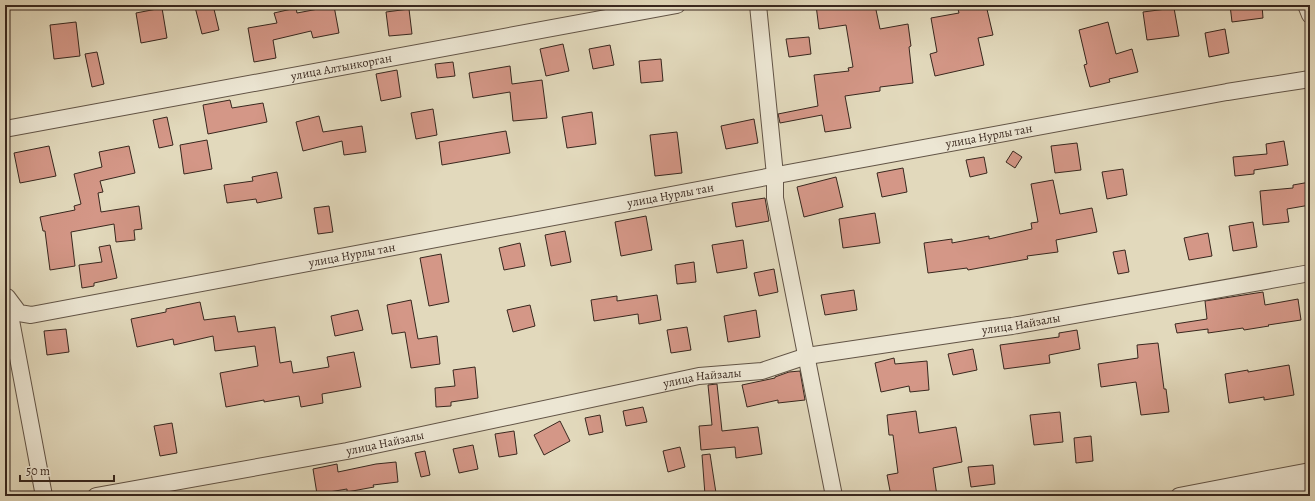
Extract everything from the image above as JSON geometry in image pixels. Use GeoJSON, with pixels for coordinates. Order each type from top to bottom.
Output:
{"type":"FeatureCollection","features":[{"type":"Feature","properties":{"kind":"street","name":"улица Алтынкорган"},"geometry":{"type":"LineString","coordinates":[[5,129],[677,5]]}},
{"type":"Feature","properties":{"kind":"street"},"geometry":{"type":"LineString","coordinates":[[758,5],[775,175],[775,198],[834,496]]}},
{"type":"Feature","properties":{"kind":"street"},"geometry":{"type":"LineString","coordinates":[[1306,5],[1310,15]]}},
{"type":"Feature","properties":{"kind":"street","name":"улица Нурлы тан"},"geometry":{"type":"LineString","coordinates":[[6,294],[19,313],[31,315],[775,175],[1227,92],[1310,79]]}},
{"type":"Feature","properties":{"kind":"street","name":"улица Найзалы"},"geometry":{"type":"LineString","coordinates":[[96,496],[347,451],[700,376],[762,371],[807,356],[1012,326],[1310,273]]}},
{"type":"Feature","properties":{"kind":"street"},"geometry":{"type":"LineString","coordinates":[[6,294],[44,496]]}},
{"type":"Feature","properties":{"kind":"street"},"geometry":{"type":"LineString","coordinates":[[1179,496],[1310,471]]}},
{"type":"Feature","properties":{"kind":"street"},"geometry":{"type":"LineString","coordinates":[[1252,496],[1310,485]]}},
{"type":"Feature","properties":{"kind":"building"},"geometry":{"type":"Polygon","coordinates":[[[213,5],[219,30],[202,34],[195,7],[213,5]]]}},
{"type":"Feature","properties":{"kind":"building"},"geometry":{"type":"Polygon","coordinates":[[[816,5],[875,5],[880,29],[908,24],[913,83],[880,87],[880,91],[845,96],[851,128],[825,132],[822,115],[780,123],[778,114],[818,106],[814,75],[849,71],[848,68],[853,67],[846,25],[819,29],[816,5]]]}},
{"type":"Feature","properties":{"kind":"building"},"geometry":{"type":"Polygon","coordinates":[[[957,5],[986,5],[993,35],[978,38],[984,65],[935,76],[930,54],[937,52],[931,18],[959,13],[957,5]]]}},
{"type":"Feature","properties":{"kind":"building"},"geometry":{"type":"Polygon","coordinates":[[[1230,5],[1262,5],[1263,18],[1232,22],[1230,5]]]}},
{"type":"Feature","properties":{"kind":"building"},"geometry":{"type":"Polygon","coordinates":[[[334,6],[339,33],[313,38],[311,31],[273,40],[276,58],[254,62],[248,28],[277,23],[274,13],[296,8],[297,13],[334,6]]]}},
{"type":"Feature","properties":{"kind":"building"},"geometry":{"type":"Polygon","coordinates":[[[162,8],[167,38],[141,43],[136,13],[162,8]]]}},
{"type":"Feature","properties":{"kind":"building"},"geometry":{"type":"Polygon","coordinates":[[[1174,8],[1179,36],[1147,40],[1143,12],[1174,8]]]}},
{"type":"Feature","properties":{"kind":"building"},"geometry":{"type":"Polygon","coordinates":[[[409,9],[412,34],[389,36],[386,12],[409,9]]]}},
{"type":"Feature","properties":{"kind":"building"},"geometry":{"type":"Polygon","coordinates":[[[76,22],[80,56],[54,59],[50,25],[76,22]]]}},
{"type":"Feature","properties":{"kind":"building"},"geometry":{"type":"Polygon","coordinates":[[[1108,22],[1116,54],[1132,49],[1138,72],[1109,79],[1110,82],[1090,87],[1084,65],[1087,64],[1079,30],[1108,22]]]}},
{"type":"Feature","properties":{"kind":"building"},"geometry":{"type":"Polygon","coordinates":[[[1225,29],[1229,53],[1209,57],[1205,33],[1225,29]]]}},
{"type":"Feature","properties":{"kind":"building"},"geometry":{"type":"Polygon","coordinates":[[[809,37],[811,54],[789,57],[786,39],[809,37]]]}},
{"type":"Feature","properties":{"kind":"building"},"geometry":{"type":"Polygon","coordinates":[[[563,44],[569,71],[546,76],[540,49],[563,44]]]}},
{"type":"Feature","properties":{"kind":"building"},"geometry":{"type":"Polygon","coordinates":[[[610,45],[614,65],[593,69],[589,49],[610,45]]]}},
{"type":"Feature","properties":{"kind":"building"},"geometry":{"type":"Polygon","coordinates":[[[97,52],[104,84],[92,87],[85,54],[97,52]]]}},
{"type":"Feature","properties":{"kind":"building"},"geometry":{"type":"Polygon","coordinates":[[[661,59],[663,81],[641,83],[639,61],[661,59]]]}},
{"type":"Feature","properties":{"kind":"building"},"geometry":{"type":"Polygon","coordinates":[[[453,62],[455,76],[437,78],[435,64],[453,62]]]}},
{"type":"Feature","properties":{"kind":"building"},"geometry":{"type":"Polygon","coordinates":[[[510,66],[512,84],[542,80],[547,118],[513,121],[510,92],[473,98],[469,73],[510,66]]]}},
{"type":"Feature","properties":{"kind":"building"},"geometry":{"type":"Polygon","coordinates":[[[397,70],[401,97],[381,101],[376,74],[397,70]]]}},
{"type":"Feature","properties":{"kind":"building"},"geometry":{"type":"Polygon","coordinates":[[[230,100],[232,108],[263,103],[267,122],[208,134],[203,105],[230,100]]]}},
{"type":"Feature","properties":{"kind":"building"},"geometry":{"type":"Polygon","coordinates":[[[433,109],[437,135],[416,139],[411,113],[433,109]]]}},
{"type":"Feature","properties":{"kind":"building"},"geometry":{"type":"Polygon","coordinates":[[[592,112],[596,144],[567,148],[562,117],[592,112]]]}},
{"type":"Feature","properties":{"kind":"building"},"geometry":{"type":"Polygon","coordinates":[[[319,116],[323,132],[362,126],[366,152],[344,155],[342,141],[303,151],[296,122],[319,116]]]}},
{"type":"Feature","properties":{"kind":"building"},"geometry":{"type":"Polygon","coordinates":[[[167,117],[173,145],[159,148],[153,120],[167,117]]]}},
{"type":"Feature","properties":{"kind":"building"},"geometry":{"type":"Polygon","coordinates":[[[754,119],[758,143],[726,149],[721,126],[754,119]]]}},
{"type":"Feature","properties":{"kind":"building"},"geometry":{"type":"Polygon","coordinates":[[[506,131],[510,153],[442,165],[439,142],[506,131]]]}},
{"type":"Feature","properties":{"kind":"building"},"geometry":{"type":"Polygon","coordinates":[[[677,132],[682,173],[655,176],[650,135],[677,132]]]}},
{"type":"Feature","properties":{"kind":"building"},"geometry":{"type":"Polygon","coordinates":[[[207,140],[212,169],[184,174],[180,145],[207,140]]]}},
{"type":"Feature","properties":{"kind":"building"},"geometry":{"type":"Polygon","coordinates":[[[1284,141],[1288,165],[1254,170],[1254,174],[1235,176],[1233,157],[1267,154],[1266,144],[1284,141]]]}},
{"type":"Feature","properties":{"kind":"building"},"geometry":{"type":"Polygon","coordinates":[[[1077,143],[1081,170],[1055,173],[1051,146],[1077,143]]]}},
{"type":"Feature","properties":{"kind":"building"},"geometry":{"type":"Polygon","coordinates":[[[49,146],[56,176],[20,183],[14,153],[49,146]]]}},
{"type":"Feature","properties":{"kind":"building"},"geometry":{"type":"Polygon","coordinates":[[[129,146],[135,173],[100,181],[103,192],[98,193],[101,212],[139,206],[142,229],[134,230],[135,240],[116,242],[114,224],[71,232],[75,266],[50,270],[45,231],[43,231],[40,217],[75,210],[74,206],[81,204],[74,174],[102,167],[99,152],[129,146]]]}},
{"type":"Feature","properties":{"kind":"building"},"geometry":{"type":"Polygon","coordinates":[[[1013,151],[1022,157],[1015,168],[1006,162],[1013,151]]]}},
{"type":"Feature","properties":{"kind":"building"},"geometry":{"type":"Polygon","coordinates":[[[984,157],[987,173],[970,177],[966,160],[984,157]]]}},
{"type":"Feature","properties":{"kind":"building"},"geometry":{"type":"Polygon","coordinates":[[[903,168],[907,192],[882,197],[877,173],[903,168]]]}},
{"type":"Feature","properties":{"kind":"building"},"geometry":{"type":"Polygon","coordinates":[[[1123,169],[1127,195],[1107,199],[1102,172],[1123,169]]]}},
{"type":"Feature","properties":{"kind":"building"},"geometry":{"type":"Polygon","coordinates":[[[277,172],[282,198],[257,203],[256,199],[227,203],[224,185],[253,181],[252,177],[277,172]]]}},
{"type":"Feature","properties":{"kind":"building"},"geometry":{"type":"Polygon","coordinates":[[[836,177],[843,207],[804,217],[797,187],[836,177]]]}},
{"type":"Feature","properties":{"kind":"building"},"geometry":{"type":"Polygon","coordinates":[[[1053,180],[1060,214],[1092,208],[1097,232],[1056,240],[1058,252],[1027,256],[1028,259],[968,270],[967,268],[928,273],[924,243],[952,239],[952,243],[989,236],[989,239],[1032,229],[1031,223],[1038,222],[1031,184],[1053,180]]]}},
{"type":"Feature","properties":{"kind":"building"},"geometry":{"type":"Polygon","coordinates":[[[1310,182],[1310,205],[1287,209],[1289,222],[1263,225],[1260,191],[1293,188],[1293,185],[1310,182]]]}},
{"type":"Feature","properties":{"kind":"building"},"geometry":{"type":"Polygon","coordinates":[[[765,198],[769,221],[736,227],[732,203],[765,198]]]}},
{"type":"Feature","properties":{"kind":"building"},"geometry":{"type":"Polygon","coordinates":[[[329,206],[333,232],[318,234],[314,208],[329,206]]]}},
{"type":"Feature","properties":{"kind":"building"},"geometry":{"type":"Polygon","coordinates":[[[875,213],[880,243],[843,248],[839,219],[875,213]]]}},
{"type":"Feature","properties":{"kind":"building"},"geometry":{"type":"Polygon","coordinates":[[[646,216],[652,250],[621,256],[615,222],[646,216]]]}},
{"type":"Feature","properties":{"kind":"building"},"geometry":{"type":"Polygon","coordinates":[[[1253,222],[1257,247],[1233,251],[1229,226],[1253,222]]]}},
{"type":"Feature","properties":{"kind":"building"},"geometry":{"type":"Polygon","coordinates":[[[565,231],[571,262],[551,266],[545,235],[565,231]]]}},
{"type":"Feature","properties":{"kind":"building"},"geometry":{"type":"Polygon","coordinates":[[[1208,233],[1212,256],[1189,260],[1184,238],[1208,233]]]}},
{"type":"Feature","properties":{"kind":"building"},"geometry":{"type":"Polygon","coordinates":[[[743,240],[747,268],[717,273],[712,245],[743,240]]]}},
{"type":"Feature","properties":{"kind":"building"},"geometry":{"type":"Polygon","coordinates":[[[520,243],[525,266],[504,270],[499,248],[520,243]]]}},
{"type":"Feature","properties":{"kind":"building"},"geometry":{"type":"Polygon","coordinates":[[[110,245],[117,278],[94,283],[94,286],[82,288],[79,265],[102,262],[99,247],[110,245]]]}},
{"type":"Feature","properties":{"kind":"building"},"geometry":{"type":"Polygon","coordinates":[[[1125,250],[1129,272],[1118,274],[1113,252],[1125,250]]]}},
{"type":"Feature","properties":{"kind":"building"},"geometry":{"type":"Polygon","coordinates":[[[441,254],[449,302],[429,306],[420,258],[441,254]]]}},
{"type":"Feature","properties":{"kind":"building"},"geometry":{"type":"Polygon","coordinates":[[[694,262],[696,282],[677,284],[675,265],[694,262]]]}},
{"type":"Feature","properties":{"kind":"building"},"geometry":{"type":"Polygon","coordinates":[[[774,269],[778,292],[759,296],[754,273],[774,269]]]}},
{"type":"Feature","properties":{"kind":"building"},"geometry":{"type":"Polygon","coordinates":[[[854,290],[857,310],[825,315],[821,295],[854,290]]]}},
{"type":"Feature","properties":{"kind":"building"},"geometry":{"type":"Polygon","coordinates":[[[1263,292],[1265,305],[1298,299],[1301,320],[1244,330],[1243,328],[1208,333],[1208,329],[1177,333],[1175,324],[1207,319],[1205,301],[1263,292]]]}},
{"type":"Feature","properties":{"kind":"building"},"geometry":{"type":"Polygon","coordinates":[[[657,295],[661,320],[639,324],[638,314],[594,321],[591,300],[617,296],[617,301],[657,295]]]}},
{"type":"Feature","properties":{"kind":"building"},"geometry":{"type":"Polygon","coordinates":[[[411,300],[418,339],[437,336],[440,364],[411,368],[405,332],[392,334],[387,305],[411,300]]]}},
{"type":"Feature","properties":{"kind":"building"},"geometry":{"type":"Polygon","coordinates":[[[200,302],[204,320],[235,316],[238,332],[275,327],[280,363],[291,361],[293,373],[329,367],[327,357],[354,352],[361,387],[322,394],[323,403],[301,407],[299,396],[264,402],[264,400],[226,407],[220,373],[258,366],[255,346],[215,351],[213,336],[174,345],[173,339],[137,347],[131,319],[166,312],[166,309],[200,302]]]}},
{"type":"Feature","properties":{"kind":"building"},"geometry":{"type":"Polygon","coordinates":[[[530,305],[535,326],[513,332],[507,310],[530,305]]]}},
{"type":"Feature","properties":{"kind":"building"},"geometry":{"type":"Polygon","coordinates":[[[358,310],[363,330],[335,336],[331,316],[358,310]]]}},
{"type":"Feature","properties":{"kind":"building"},"geometry":{"type":"Polygon","coordinates":[[[756,310],[760,337],[728,342],[724,316],[756,310]]]}},
{"type":"Feature","properties":{"kind":"building"},"geometry":{"type":"Polygon","coordinates":[[[687,327],[691,350],[671,353],[667,330],[687,327]]]}},
{"type":"Feature","properties":{"kind":"building"},"geometry":{"type":"Polygon","coordinates":[[[66,329],[69,352],[47,355],[44,331],[66,329]]]}},
{"type":"Feature","properties":{"kind":"building"},"geometry":{"type":"Polygon","coordinates":[[[1077,330],[1080,349],[1049,355],[1050,363],[1004,369],[1000,345],[1059,337],[1059,333],[1077,330]]]}},
{"type":"Feature","properties":{"kind":"building"},"geometry":{"type":"Polygon","coordinates":[[[1158,343],[1164,389],[1166,389],[1169,412],[1141,415],[1136,382],[1101,387],[1098,364],[1138,358],[1137,345],[1158,343]]]}},
{"type":"Feature","properties":{"kind":"building"},"geometry":{"type":"Polygon","coordinates":[[[973,349],[977,370],[953,375],[948,354],[973,349]]]}},
{"type":"Feature","properties":{"kind":"building"},"geometry":{"type":"Polygon","coordinates":[[[894,358],[895,364],[927,361],[929,390],[910,392],[909,386],[881,392],[875,363],[894,358]]]}},
{"type":"Feature","properties":{"kind":"building"},"geometry":{"type":"Polygon","coordinates":[[[1289,365],[1294,395],[1264,400],[1264,397],[1229,403],[1225,374],[1248,370],[1248,372],[1289,365]]]}},
{"type":"Feature","properties":{"kind":"building"},"geometry":{"type":"Polygon","coordinates":[[[475,367],[478,398],[451,402],[451,406],[436,407],[435,388],[455,386],[453,370],[475,367]]]}},
{"type":"Feature","properties":{"kind":"building"},"geometry":{"type":"Polygon","coordinates":[[[800,371],[805,400],[778,403],[778,400],[747,407],[742,385],[775,378],[789,372],[800,371]]]}},
{"type":"Feature","properties":{"kind":"building"},"geometry":{"type":"Polygon","coordinates":[[[717,384],[722,431],[758,427],[762,454],[736,458],[735,447],[701,450],[699,426],[712,425],[708,385],[717,384]]]}},
{"type":"Feature","properties":{"kind":"building"},"geometry":{"type":"Polygon","coordinates":[[[643,407],[647,422],[626,426],[623,411],[643,407]]]}},
{"type":"Feature","properties":{"kind":"building"},"geometry":{"type":"Polygon","coordinates":[[[916,411],[919,433],[956,427],[962,462],[933,468],[937,496],[924,496],[924,493],[908,496],[891,496],[887,475],[898,473],[893,435],[889,435],[887,415],[916,411]]]}},
{"type":"Feature","properties":{"kind":"building"},"geometry":{"type":"Polygon","coordinates":[[[1060,412],[1063,442],[1034,445],[1030,415],[1060,412]]]}},
{"type":"Feature","properties":{"kind":"building"},"geometry":{"type":"Polygon","coordinates":[[[600,415],[603,432],[589,435],[585,418],[600,415]]]}},
{"type":"Feature","properties":{"kind":"building"},"geometry":{"type":"Polygon","coordinates":[[[560,421],[570,441],[544,455],[534,435],[560,421]]]}},
{"type":"Feature","properties":{"kind":"building"},"geometry":{"type":"Polygon","coordinates":[[[172,423],[177,453],[160,456],[154,426],[172,423]]]}},
{"type":"Feature","properties":{"kind":"building"},"geometry":{"type":"Polygon","coordinates":[[[514,431],[517,454],[499,457],[495,434],[514,431]]]}},
{"type":"Feature","properties":{"kind":"building"},"geometry":{"type":"Polygon","coordinates":[[[1091,436],[1093,461],[1076,463],[1074,438],[1091,436]]]}},
{"type":"Feature","properties":{"kind":"building"},"geometry":{"type":"Polygon","coordinates":[[[473,445],[478,469],[459,473],[453,449],[473,445]]]}},
{"type":"Feature","properties":{"kind":"building"},"geometry":{"type":"Polygon","coordinates":[[[680,447],[685,467],[668,472],[663,451],[680,447]]]}},
{"type":"Feature","properties":{"kind":"building"},"geometry":{"type":"Polygon","coordinates":[[[425,451],[430,475],[421,477],[415,453],[425,451]]]}},
{"type":"Feature","properties":{"kind":"building"},"geometry":{"type":"Polygon","coordinates":[[[710,454],[716,493],[705,495],[702,455],[710,454]]]}},
{"type":"Feature","properties":{"kind":"building"},"geometry":{"type":"Polygon","coordinates":[[[396,462],[398,482],[373,485],[374,487],[347,492],[347,489],[317,494],[313,469],[337,464],[338,472],[376,464],[396,462]]]}},
{"type":"Feature","properties":{"kind":"building"},"geometry":{"type":"Polygon","coordinates":[[[993,465],[995,484],[971,487],[968,467],[993,465]]]}}]}
